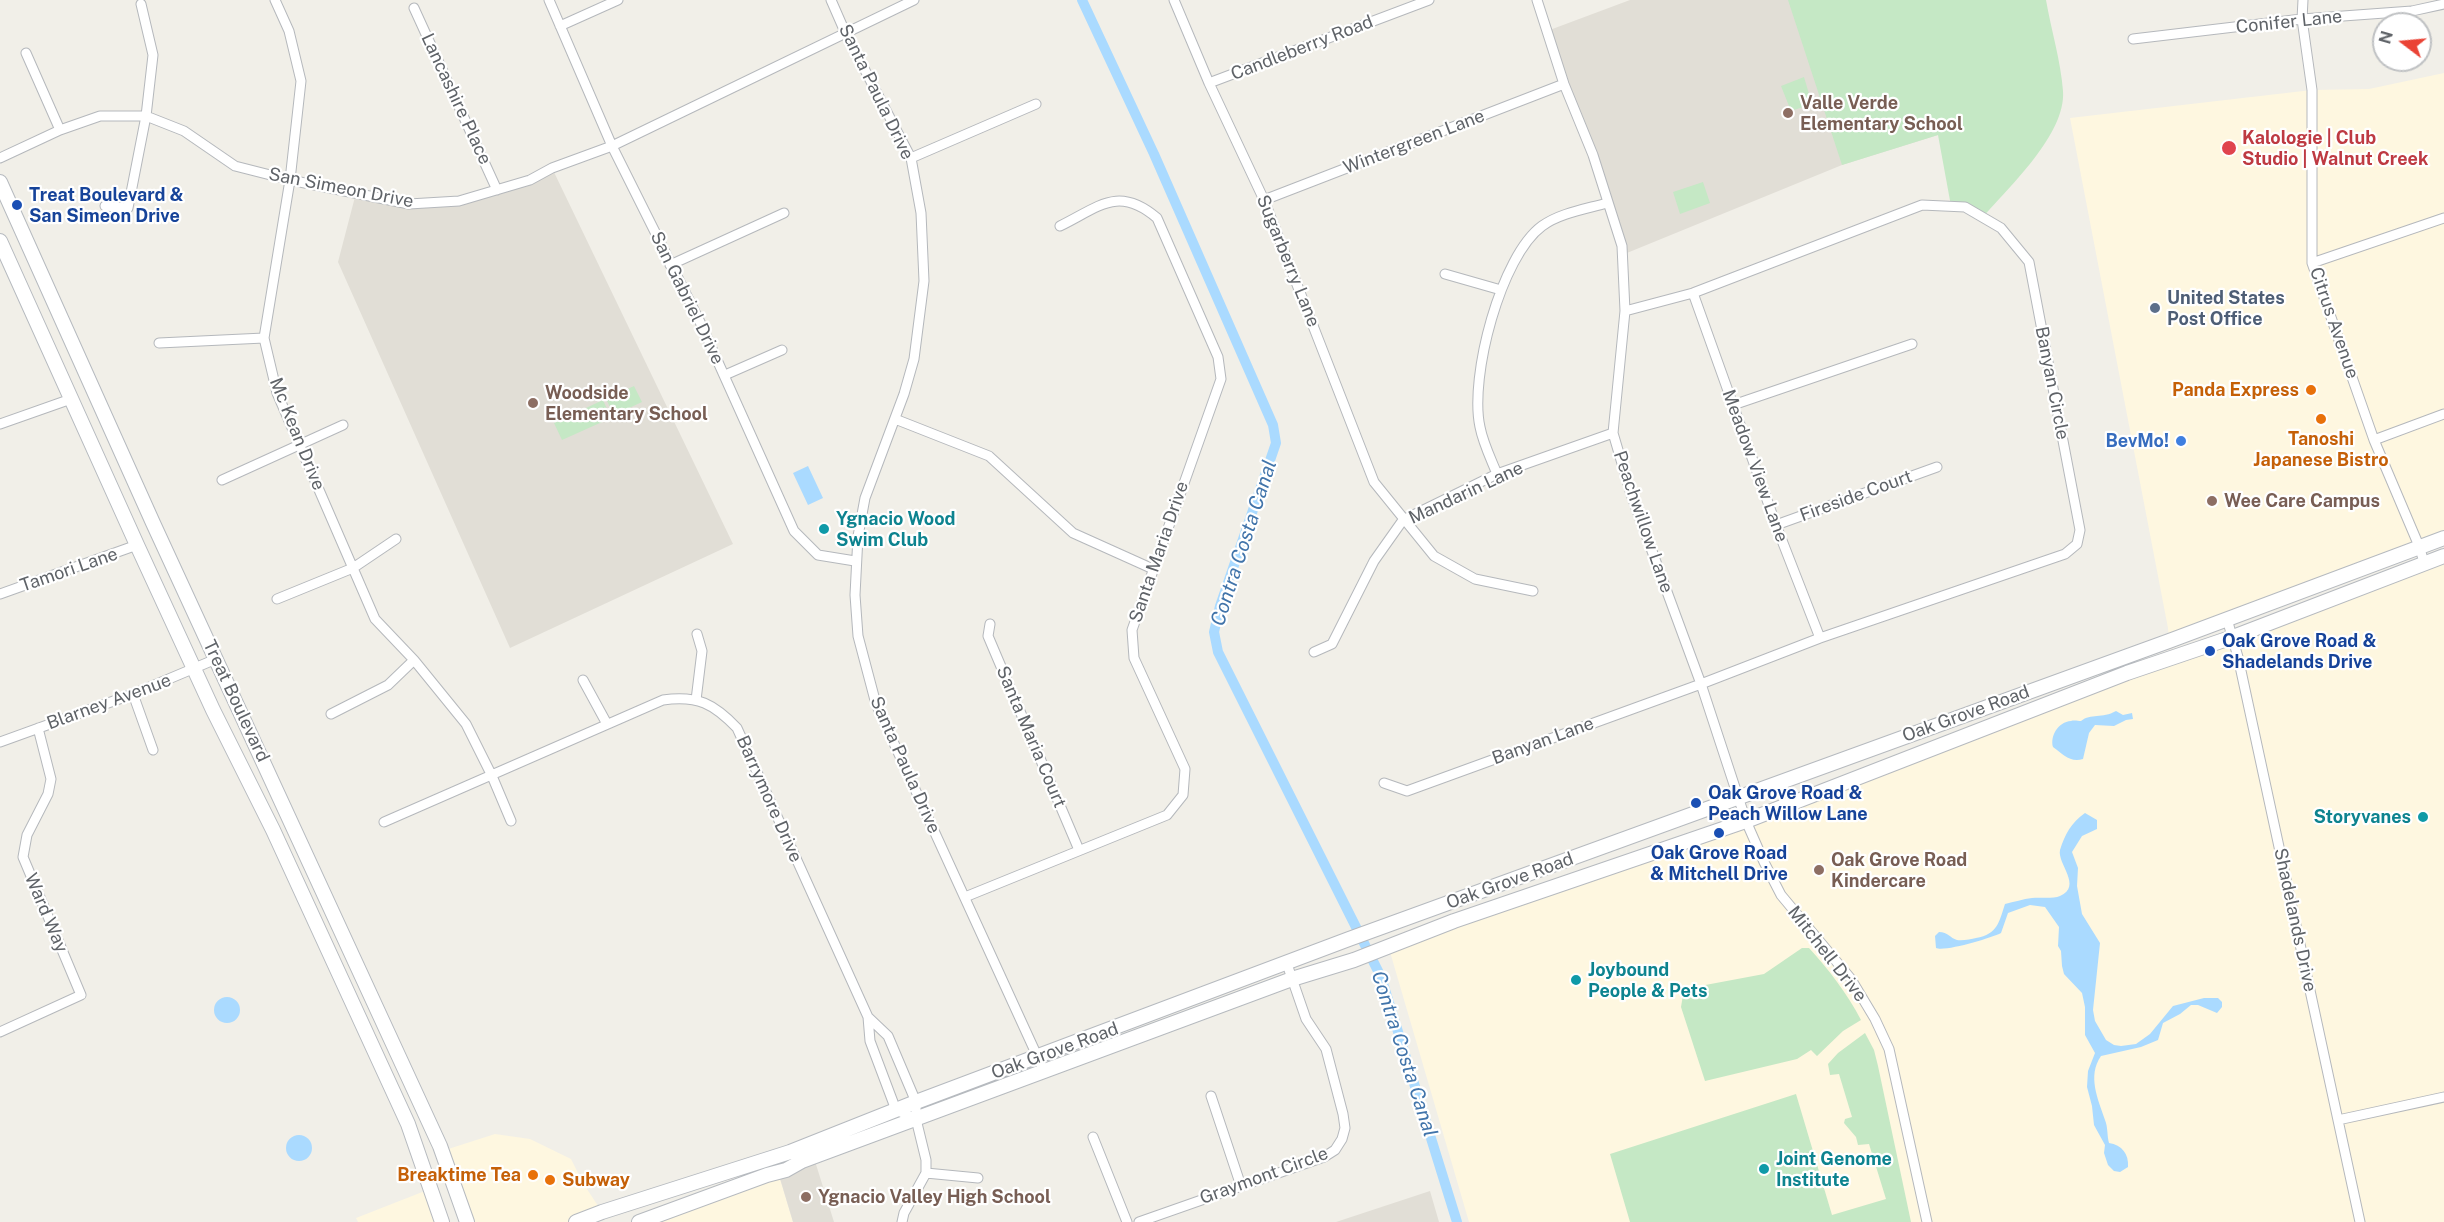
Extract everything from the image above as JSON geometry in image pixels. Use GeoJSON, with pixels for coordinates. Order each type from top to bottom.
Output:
{"type":"FeatureCollection","features":[{"type":"Feature","properties":{"kind":"main road","name":"Treat Boulevard"},"geometry":{"type":"LineString","coordinates":[[0,182],[440,1146],[467,1222]]}},
{"type":"Feature","properties":{"kind":"main road","name":"Treat Boulevard"},"geometry":{"type":"LineString","coordinates":[[0,241],[136,545],[196,669],[213,710],[273,830],[408,1124],[442,1222]]}},
{"type":"Feature","properties":{"kind":"main road","name":"Oak Grove Road"},"geometry":{"type":"LineString","coordinates":[[576,1222],[790,1152],[916,1102],[1349,939],[1445,906],[2444,538]]}},
{"type":"Feature","properties":{"kind":"main road","name":"Oak Grove Road"},"geometry":{"type":"LineString","coordinates":[[639,1222],[786,1170],[802,1161],[1292,979],[1746,820],[2127,673],[2233,637],[2444,556]]}},
{"type":"Feature","properties":{"kind":"main road"},"geometry":{"type":"LineString","coordinates":[[1395,943],[1397,935],[1438,919],[1445,906]]}},
{"type":"Feature","properties":{"kind":"street","name":"Mc Kean Drive"},"geometry":{"type":"LineString","coordinates":[[275,0],[289,31],[301,81],[290,180],[264,338],[277,393],[375,619],[414,660],[466,724],[511,821]]}},
{"type":"Feature","properties":{"kind":"street","name":"San Gabriel Drive"},"geometry":{"type":"LineString","coordinates":[[549,0],[612,146],[725,375],[794,531],[818,555],[855,561]]}},
{"type":"Feature","properties":{"kind":"street"},"geometry":{"type":"LineString","coordinates":[[560,26],[618,0]]}},
{"type":"Feature","properties":{"kind":"street","name":"Santa Paula Drive"},"geometry":{"type":"LineString","coordinates":[[831,0],[845,32],[911,158],[921,213],[924,281],[914,359],[895,419],[865,498],[855,561],[858,636],[876,704],[1044,1071]]}},
{"type":"Feature","properties":{"kind":"street","name":"San Simeon Drive"},"geometry":{"type":"LineString","coordinates":[[0,158],[60,130],[100,116],[146,117],[184,130],[235,166],[290,180],[409,204],[459,201],[530,180],[552,168],[612,146],[914,0]]}},
{"type":"Feature","properties":{"kind":"street","name":"Sugarberry Lane"},"geometry":{"type":"LineString","coordinates":[[1174,0],[1209,83],[1264,200],[1374,482],[1434,556],[1475,579],[1533,591]]}},
{"type":"Feature","properties":{"kind":"street","name":"Candleberry Road"},"geometry":{"type":"LineString","coordinates":[[1209,83],[1429,0]]}},
{"type":"Feature","properties":{"kind":"street","name":"Peachwillow Lane"},"geometry":{"type":"LineString","coordinates":[[1537,0],[1564,84],[1593,155],[1622,246],[1625,311],[1614,433],[1631,494],[1701,684],[1738,797]]}},
{"type":"Feature","properties":{"kind":"street","name":"Citrus Avenue"},"geometry":{"type":"LineString","coordinates":[[2303,0],[2302,19],[2312,90],[2312,263],[2374,440],[2424,562]]}},
{"type":"Feature","properties":{"kind":"street"},"geometry":{"type":"LineString","coordinates":[[105,206],[128,208],[146,117],[153,55],[141,4]]}},
{"type":"Feature","properties":{"kind":"street","name":"Conifer Lane"},"geometry":{"type":"LineString","coordinates":[[2133,39],[2302,19],[2412,11],[2444,4]]}},
{"type":"Feature","properties":{"kind":"street","name":"Lancashire Place"},"geometry":{"type":"LineString","coordinates":[[414,8],[498,190]]}},
{"type":"Feature","properties":{"kind":"street"},"geometry":{"type":"LineString","coordinates":[[26,53],[60,130]]}},
{"type":"Feature","properties":{"kind":"street","name":"Wintergreen Lane"},"geometry":{"type":"LineString","coordinates":[[1264,200],[1564,84]]}},
{"type":"Feature","properties":{"kind":"street"},"geometry":{"type":"LineString","coordinates":[[911,158],[1036,104]]}},
{"type":"Feature","properties":{"kind":"street","name":"Santa Maria Drive"},"geometry":{"type":"LineString","coordinates":[[965,897],[1167,815],[1183,795],[1185,769],[1134,658],[1132,630],[1221,379],[1218,357],[1157,218],[1143,206],[1122,199],[1106,203],[1060,226]]}},
{"type":"Feature","properties":{"kind":"street"},"geometry":{"type":"LineString","coordinates":[[1497,474],[1480,427],[1478,396],[1481,365],[1501,291],[1516,255],[1541,227],[1555,219],[1607,203]]}},
{"type":"Feature","properties":{"kind":"street","name":"Banyan Circle"},"geometry":{"type":"LineString","coordinates":[[1625,311],[1693,293],[1922,205],[1965,207],[2001,228],[2029,262],[2080,530],[2077,544],[2065,554],[1820,638],[1701,684]]}},
{"type":"Feature","properties":{"kind":"street"},"geometry":{"type":"LineString","coordinates":[[670,265],[784,213]]}},
{"type":"Feature","properties":{"kind":"street"},"geometry":{"type":"LineString","coordinates":[[2312,263],[2444,218]]}},
{"type":"Feature","properties":{"kind":"street"},"geometry":{"type":"LineString","coordinates":[[1445,274],[1501,291]]}},
{"type":"Feature","properties":{"kind":"street","name":"Meadow View Lane"},"geometry":{"type":"LineString","coordinates":[[1693,293],[1776,525],[1820,638]]}},
{"type":"Feature","properties":{"kind":"street"},"geometry":{"type":"LineString","coordinates":[[159,343],[264,338]]}},
{"type":"Feature","properties":{"kind":"street"},"geometry":{"type":"LineString","coordinates":[[1733,405],[1912,344]]}},
{"type":"Feature","properties":{"kind":"street"},"geometry":{"type":"LineString","coordinates":[[725,375],[782,350]]}},
{"type":"Feature","properties":{"kind":"street"},"geometry":{"type":"LineString","coordinates":[[0,424],[70,399]]}},
{"type":"Feature","properties":{"kind":"street"},"geometry":{"type":"LineString","coordinates":[[2374,440],[2444,414]]}},
{"type":"Feature","properties":{"kind":"street"},"geometry":{"type":"LineString","coordinates":[[895,419],[989,456],[1073,533],[1153,569]]}},
{"type":"Feature","properties":{"kind":"street"},"geometry":{"type":"LineString","coordinates":[[222,480],[343,425]]}},
{"type":"Feature","properties":{"kind":"street","name":"Mandarin Lane"},"geometry":{"type":"LineString","coordinates":[[1314,652],[1332,644],[1374,561],[1403,520],[1497,474],[1614,433]]}},
{"type":"Feature","properties":{"kind":"street","name":"Fireside Court"},"geometry":{"type":"LineString","coordinates":[[1776,525],[1937,467]]}},
{"type":"Feature","properties":{"kind":"street"},"geometry":{"type":"LineString","coordinates":[[277,599],[353,568],[396,539]]}},
{"type":"Feature","properties":{"kind":"street","name":"Tamori Lane"},"geometry":{"type":"LineString","coordinates":[[0,594],[136,545]]}},
{"type":"Feature","properties":{"kind":"street","name":"Shadelands Drive"},"geometry":{"type":"LineString","coordinates":[[2227,619],[2233,637],[2360,1222]]}},
{"type":"Feature","properties":{"kind":"street","name":"Santa Maria Court"},"geometry":{"type":"LineString","coordinates":[[990,624],[988,636],[1079,850]]}},
{"type":"Feature","properties":{"kind":"street"},"geometry":{"type":"LineString","coordinates":[[696,700],[702,651],[697,634]]}},
{"type":"Feature","properties":{"kind":"street","name":"Blarney Avenue"},"geometry":{"type":"LineString","coordinates":[[0,742],[133,694],[216,659]]}},
{"type":"Feature","properties":{"kind":"street"},"geometry":{"type":"LineString","coordinates":[[331,714],[388,685],[414,660]]}},
{"type":"Feature","properties":{"kind":"street"},"geometry":{"type":"LineString","coordinates":[[583,680],[607,724]]}},
{"type":"Feature","properties":{"kind":"street","name":"Banyan Lane"},"geometry":{"type":"LineString","coordinates":[[1384,783],[1407,791],[1701,684]]}},
{"type":"Feature","properties":{"kind":"street"},"geometry":{"type":"LineString","coordinates":[[133,694],[153,750]]}},
{"type":"Feature","properties":{"kind":"street","name":"Barrymore Drive"},"geometry":{"type":"LineString","coordinates":[[384,822],[492,777],[663,700],[681,697],[696,700],[720,710],[737,728],[868,1017],[870,1041],[896,1110]]}},
{"type":"Feature","properties":{"kind":"street","name":"Ward Way"},"geometry":{"type":"LineString","coordinates":[[0,1032],[81,995],[23,857],[27,836],[48,794],[51,779],[38,728]]}},
{"type":"Feature","properties":{"kind":"street","name":"Mitchell Drive"},"geometry":{"type":"LineString","coordinates":[[1738,797],[1746,820],[1781,895],[1851,979],[1875,1019],[1888,1049],[1927,1222]]}},
{"type":"Feature","properties":{"kind":"street","name":"Graymont Circle"},"geometry":{"type":"LineString","coordinates":[[1139,1222],[1324,1157],[1335,1150],[1342,1139],[1345,1128],[1344,1114],[1326,1049],[1306,1019],[1287,964]]}},
{"type":"Feature","properties":{"kind":"street","name":"Barrymore Drive"},"geometry":{"type":"LineString","coordinates":[[868,1017],[888,1036],[916,1102],[916,1119]]}},
{"type":"Feature","properties":{"kind":"street"},"geometry":{"type":"LineString","coordinates":[[1211,1096],[1241,1186]]}},
{"type":"Feature","properties":{"kind":"street"},"geometry":{"type":"LineString","coordinates":[[2338,1120],[2444,1097]]}},
{"type":"Feature","properties":{"kind":"street"},"geometry":{"type":"LineString","coordinates":[[896,1110],[916,1119],[926,1160],[926,1173],[902,1222]]}},
{"type":"Feature","properties":{"kind":"street"},"geometry":{"type":"LineString","coordinates":[[1093,1137],[1127,1222]]}},
{"type":"Feature","properties":{"kind":"street"},"geometry":{"type":"LineString","coordinates":[[926,1173],[978,1178]]}},
{"type":"Feature","properties":{"kind":"shaded area","name":"Valle Verde Elementary School"},"geometry":{"type":"Polygon","coordinates":[[[1630,0],[2046,0],[1938,135],[1842,165],[1622,255],[1547,31],[1630,0]]]}},
{"type":"Feature","properties":{"kind":"shaded area"},"geometry":{"type":"Polygon","coordinates":[[[2444,73],[2444,538],[2169,641],[2070,118],[2312,90],[2369,89],[2444,73]]]}},
{"type":"Feature","properties":{"kind":"shaded area","name":"Woodside Elementary School"},"geometry":{"type":"Polygon","coordinates":[[[552,168],[733,544],[510,648],[338,262],[356,193],[409,204],[459,201],[552,168]]]}},
{"type":"Feature","properties":{"kind":"shaded area"},"geometry":{"type":"Polygon","coordinates":[[[2444,556],[2444,1222],[1469,1222],[1388,945],[1746,821],[2444,556]]]}},
{"type":"Feature","properties":{"kind":"shaded area"},"geometry":{"type":"Polygon","coordinates":[[[495,1134],[530,1139],[571,1159],[602,1212],[576,1222],[467,1222],[442,1151],[495,1134]]]}},
{"type":"Feature","properties":{"kind":"shaded area","name":"Ygnacio Valley High School"},"geometry":{"type":"Polygon","coordinates":[[[814,1158],[834,1222],[793,1222],[778,1172],[814,1158]]]}},
{"type":"Feature","properties":{"kind":"shaded area"},"geometry":{"type":"Polygon","coordinates":[[[778,1172],[793,1222],[639,1222],[778,1172]]]}},
{"type":"Feature","properties":{"kind":"shaded area"},"geometry":{"type":"Polygon","coordinates":[[[430,1189],[437,1222],[358,1222],[356,1218],[430,1189]]]}},
{"type":"Feature","properties":{"kind":"shaded area"},"geometry":{"type":"Polygon","coordinates":[[[1430,1191],[1439,1222],[1336,1222],[1430,1191]]]}},
{"type":"Feature","properties":{"kind":"green space"},"geometry":{"type":"Polygon","coordinates":[[[1788,0],[2046,0],[2063,91],[2062,107],[2056,124],[2046,142],[2021,175],[1983,217],[1951,206],[1938,135],[1842,165],[1788,0]]]}},
{"type":"Feature","properties":{"kind":"green space"},"geometry":{"type":"Polygon","coordinates":[[[1804,77],[1812,104],[1791,111],[1781,86],[1804,77]]]}},
{"type":"Feature","properties":{"kind":"green space"},"geometry":{"type":"Polygon","coordinates":[[[1703,182],[1710,203],[1680,214],[1673,192],[1703,182]]]}},
{"type":"Feature","properties":{"kind":"green space"},"geometry":{"type":"Polygon","coordinates":[[[634,386],[642,402],[614,415],[606,399],[634,386]]]}},
{"type":"Feature","properties":{"kind":"green space"},"geometry":{"type":"Polygon","coordinates":[[[603,400],[611,418],[562,440],[554,423],[603,400]]]}},
{"type":"Feature","properties":{"kind":"green space"},"geometry":{"type":"Polygon","coordinates":[[[1802,948],[1809,948],[1824,965],[1844,991],[1861,1020],[1843,1031],[1817,1056],[1811,1050],[1797,1059],[1705,1081],[1681,1007],[1684,989],[1764,974],[1802,948]]]}},
{"type":"Feature","properties":{"kind":"green space"},"geometry":{"type":"Polygon","coordinates":[[[1865,1033],[1874,1050],[1878,1066],[1911,1222],[1630,1222],[1610,1154],[1796,1094],[1832,1215],[1886,1199],[1869,1144],[1858,1145],[1856,1137],[1844,1123],[1845,1119],[1852,1117],[1839,1074],[1830,1075],[1828,1064],[1838,1053],[1865,1033]]]}},
{"type":"Feature","properties":{"kind":"water"},"geometry":{"type":"Polygon","coordinates":[[[808,466],[823,498],[808,505],[793,473],[808,466]]]}},
{"type":"Feature","properties":{"kind":"water"},"geometry":{"type":"Polygon","coordinates":[[[2116,711],[2123,715],[2132,713],[2133,719],[2114,726],[2095,725],[2089,733],[2083,759],[2070,759],[2053,747],[2054,734],[2062,724],[2116,711]]]}},
{"type":"Feature","properties":{"kind":"water"},"geometry":{"type":"Polygon","coordinates":[[[2085,813],[2097,820],[2097,829],[2082,836],[2072,852],[2078,868],[2077,886],[2082,914],[2100,943],[2093,1010],[2095,1021],[2106,1040],[2121,1046],[2136,1044],[2150,1034],[2173,1006],[2204,998],[2218,998],[2222,1002],[2222,1007],[2217,1013],[2198,1005],[2191,1005],[2163,1023],[2158,1040],[2141,1047],[2101,1056],[2095,1071],[2095,1088],[2106,1123],[2109,1143],[2121,1148],[2126,1154],[2128,1167],[2120,1172],[2114,1171],[2108,1165],[2104,1153],[2105,1145],[2094,1125],[2087,1087],[2088,1071],[2095,1053],[2085,1035],[2085,1007],[2082,993],[2064,974],[2061,951],[2058,946],[2059,927],[2045,907],[2030,905],[2008,913],[2001,933],[1996,935],[1958,946],[1936,948],[1935,936],[1939,932],[1959,940],[1983,936],[1989,934],[1996,926],[2005,904],[2032,898],[2057,897],[2066,892],[2069,881],[2060,850],[2069,829],[2085,813]]]}},
{"type":"Feature","properties":{"kind":"water"},"geometry":{"type":"Polygon","coordinates":[[[227,997],[236,1001],[240,1010],[236,1019],[227,1023],[218,1019],[214,1010],[218,1001],[227,997]]]}},
{"type":"Feature","properties":{"kind":"water"},"geometry":{"type":"Polygon","coordinates":[[[299,1135],[308,1139],[312,1148],[308,1157],[299,1161],[290,1157],[286,1148],[290,1139],[299,1135]]]}},
{"type":"Feature","properties":{"kind":"waterway","name":"Contra Costa Canal"},"geometry":{"type":"LineString","coordinates":[[1082,0],[1154,154],[1273,425],[1276,443],[1220,606],[1214,632],[1218,652],[1381,977],[1457,1222]]}},
{"type":"Feature","properties":{"kind":"place","name":"Valle Verde Elementary School"},"geometry":{"type":"Point","coordinates":[1788,113]}},
{"type":"Feature","properties":{"kind":"place","name":"Kalologie | Club Studio | Walnut Creek"},"geometry":{"type":"Point","coordinates":[2229,148]}},
{"type":"Feature","properties":{"kind":"place","name":"Treat Boulevard & San Simeon Drive"},"geometry":{"type":"Point","coordinates":[17,205]}},
{"type":"Feature","properties":{"kind":"place","name":"United States Post Office"},"geometry":{"type":"Point","coordinates":[2155,308]}},
{"type":"Feature","properties":{"kind":"place","name":"Panda Express"},"geometry":{"type":"Point","coordinates":[2311,390]}},
{"type":"Feature","properties":{"kind":"place","name":"Woodside Elementary School"},"geometry":{"type":"Point","coordinates":[533,403]}},
{"type":"Feature","properties":{"kind":"place","name":"Tanoshi Japanese Bistro"},"geometry":{"type":"Point","coordinates":[2321,419]}},
{"type":"Feature","properties":{"kind":"place","name":"BevMo!"},"geometry":{"type":"Point","coordinates":[2181,441]}},
{"type":"Feature","properties":{"kind":"place","name":"Wee Care Campus"},"geometry":{"type":"Point","coordinates":[2212,501]}},
{"type":"Feature","properties":{"kind":"place","name":"Ygnacio Wood Swim Club"},"geometry":{"type":"Point","coordinates":[824,529]}},
{"type":"Feature","properties":{"kind":"place","name":"Oak Grove Road & Shadelands Drive"},"geometry":{"type":"Point","coordinates":[2210,651]}},
{"type":"Feature","properties":{"kind":"place","name":"Oak Grove Road & Peach Willow Lane"},"geometry":{"type":"Point","coordinates":[1696,803]}},
{"type":"Feature","properties":{"kind":"place","name":"Storyvanes"},"geometry":{"type":"Point","coordinates":[2423,817]}},
{"type":"Feature","properties":{"kind":"place","name":"Oak Grove Road & Mitchell Drive"},"geometry":{"type":"Point","coordinates":[1719,833]}},
{"type":"Feature","properties":{"kind":"place","name":"Oak Grove Road Kindercare"},"geometry":{"type":"Point","coordinates":[1819,870]}},
{"type":"Feature","properties":{"kind":"place","name":"Joybound People & Pets"},"geometry":{"type":"Point","coordinates":[1576,980]}},
{"type":"Feature","properties":{"kind":"place","name":"Joint Genome Institute"},"geometry":{"type":"Point","coordinates":[1764,1169]}},
{"type":"Feature","properties":{"kind":"place","name":"Breaktime Tea"},"geometry":{"type":"Point","coordinates":[533,1175]}},
{"type":"Feature","properties":{"kind":"place","name":"Subway"},"geometry":{"type":"Point","coordinates":[550,1180]}},
{"type":"Feature","properties":{"kind":"place","name":"Ygnacio Valley High School"},"geometry":{"type":"Point","coordinates":[806,1197]}}]}
